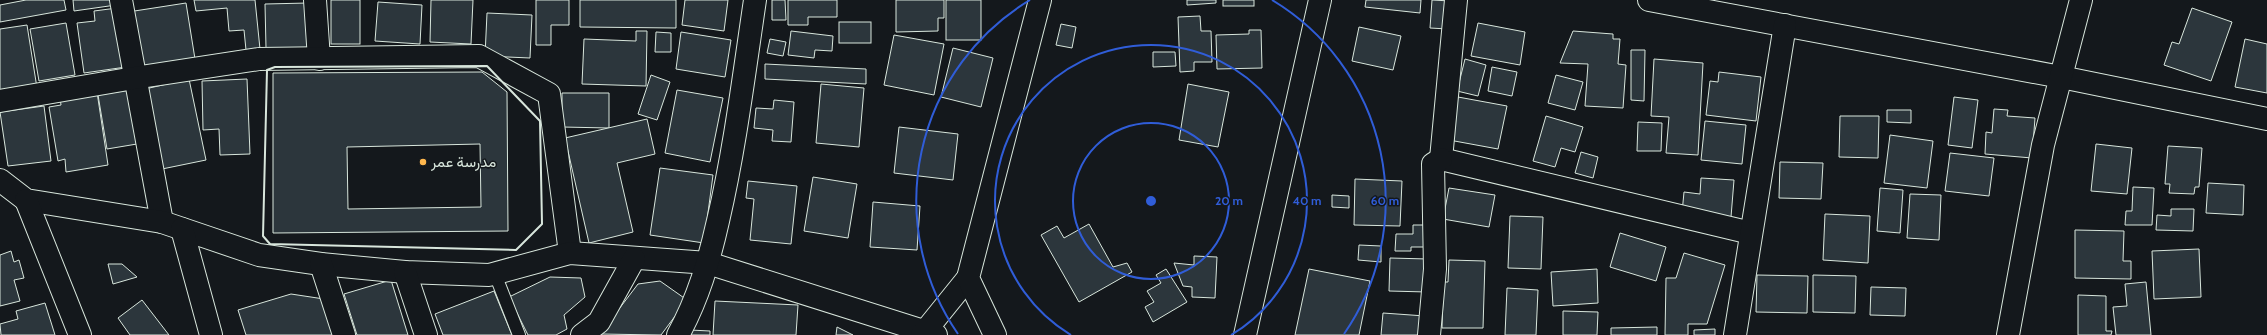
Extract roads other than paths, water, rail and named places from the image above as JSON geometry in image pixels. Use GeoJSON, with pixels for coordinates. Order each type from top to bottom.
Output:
{"type":"FeatureCollection","features":[{"type":"Feature","properties":{"kind":"street"},"geometry":{"type":"LineString","coordinates":[[121,0],[134,78],[162,222]]}},
{"type":"Feature","properties":{"kind":"street"},"geometry":{"type":"LineString","coordinates":[[315,0],[319,59]]}},
{"type":"Feature","properties":{"kind":"street"},"geometry":{"type":"LineString","coordinates":[[678,335],[692,311],[708,263],[728,177],[755,0]]}},
{"type":"Feature","properties":{"kind":"street"},"geometry":{"type":"LineString","coordinates":[[0,180],[26,200],[162,222],[259,255],[321,264],[405,272],[495,274],[570,254],[634,260],[708,263],[927,334],[968,278],[1040,0]]}},
{"type":"Feature","properties":{"kind":"street"},"geometry":{"type":"LineString","coordinates":[[1245,335],[1320,0]]}},
{"type":"Feature","properties":{"kind":"street"},"geometry":{"type":"LineString","coordinates":[[1441,159],[1456,0]]}},
{"type":"Feature","properties":{"kind":"street"},"geometry":{"type":"LineString","coordinates":[[1649,0],[2061,77],[2267,119]]}},
{"type":"Feature","properties":{"kind":"street"},"geometry":{"type":"LineString","coordinates":[[2008,335],[2043,145],[2081,0]]}},
{"type":"Feature","properties":{"kind":"street"},"geometry":{"type":"LineString","coordinates":[[1735,335],[1785,25]]}},
{"type":"Feature","properties":{"kind":"street"},"geometry":{"type":"LineString","coordinates":[[0,101],[134,78],[259,60],[479,56],[549,94],[570,254]]}},
{"type":"Feature","properties":{"kind":"street"},"geometry":{"type":"LineString","coordinates":[[1429,335],[1435,269],[1433,164],[1441,159],[1751,233]]}},
{"type":"Feature","properties":{"kind":"street"},"geometry":{"type":"LineString","coordinates":[[26,200],[80,335]]}},
{"type":"Feature","properties":{"kind":"street"},"geometry":{"type":"LineString","coordinates":[[182,229],[211,335]]}},
{"type":"Feature","properties":{"kind":"street"},"geometry":{"type":"LineString","coordinates":[[589,333],[599,322],[634,260]]}},
{"type":"Feature","properties":{"kind":"street"},"geometry":{"type":"LineString","coordinates":[[321,264],[344,335]]}},
{"type":"Feature","properties":{"kind":"street"},"geometry":{"type":"LineString","coordinates":[[405,272],[426,335]]}},
{"type":"Feature","properties":{"kind":"street"},"geometry":{"type":"LineString","coordinates":[[968,278],[995,335]]}},
{"type":"Feature","properties":{"kind":"lane"},"geometry":{"type":"LineString","coordinates":[[495,274],[519,335]]}},
{"type":"Feature","properties":{"kind":"place","name":"مدرسة عمر"},"geometry":{"type":"Point","coordinates":[423,162]}}]}
